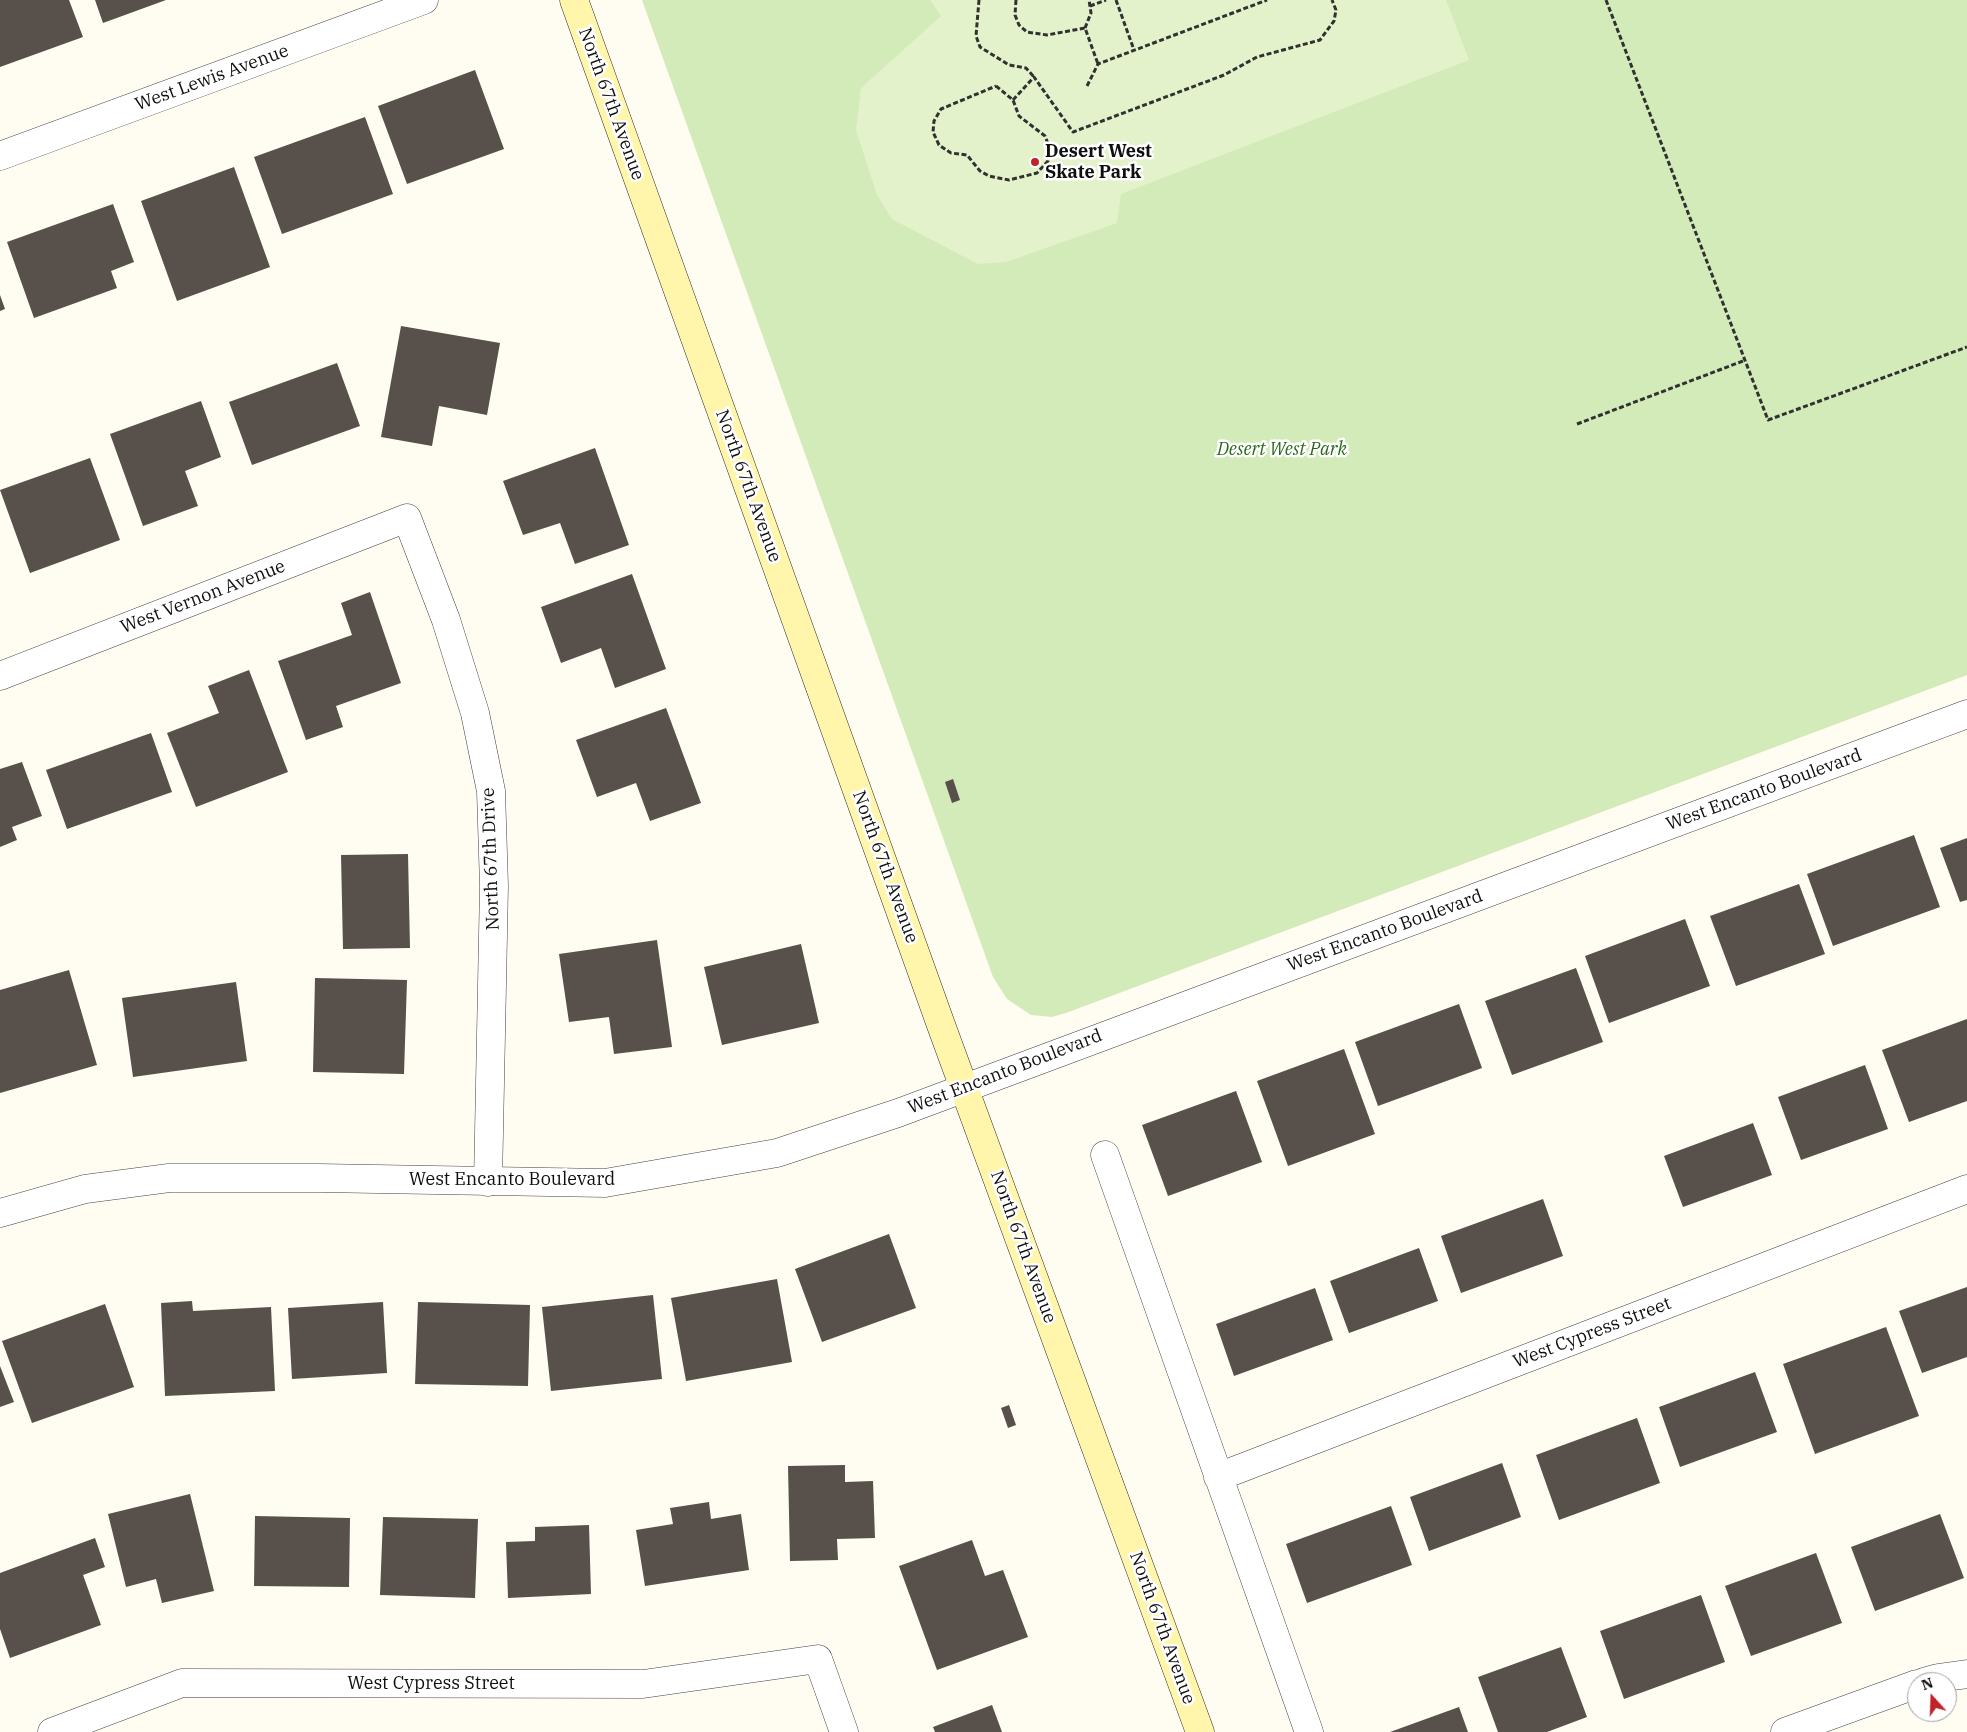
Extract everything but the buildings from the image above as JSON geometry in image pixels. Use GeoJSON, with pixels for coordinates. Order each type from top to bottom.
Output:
{"type":"FeatureCollection","features":[{"type":"Feature","properties":{"kind":"main road","name":"North 67th Avenue"},"geometry":{"type":"LineString","coordinates":[[574,0],[964,1087],[1200,1732]]}},
{"type":"Feature","properties":{"kind":"street","name":"West Lewis Avenue"},"geometry":{"type":"LineString","coordinates":[[0,156],[424,0]]}},
{"type":"Feature","properties":{"kind":"street","name":"West Vernon Avenue"},"geometry":{"type":"LineString","coordinates":[[0,676],[407,518]]}},
{"type":"Feature","properties":{"kind":"street","name":"North 67th Drive"},"geometry":{"type":"LineString","coordinates":[[407,518],[446,620],[475,713],[491,791],[494,886],[488,1182]]}},
{"type":"Feature","properties":{"kind":"street","name":"West Encanto Boulevard"},"geometry":{"type":"LineString","coordinates":[[0,1213],[85,1189],[169,1178],[319,1178],[606,1183],[776,1153],[895,1114],[1967,714]]}},
{"type":"Feature","properties":{"kind":"street"},"geometry":{"type":"LineString","coordinates":[[1105,1155],[1309,1732]]}},
{"type":"Feature","properties":{"kind":"street","name":"West Cypress Street"},"geometry":{"type":"LineString","coordinates":[[1218,1477],[1967,1189]]}},
{"type":"Feature","properties":{"kind":"street","name":"West Cypress Street"},"geometry":{"type":"LineString","coordinates":[[52,1732],[182,1683],[643,1684],[818,1659],[844,1732]]}},
{"type":"Feature","properties":{"kind":"street"},"geometry":{"type":"LineString","coordinates":[[1785,1732],[1907,1688]]}},
{"type":"Feature","properties":{"kind":"path"},"geometry":{"type":"LineString","coordinates":[[979,0],[976,36],[980,47],[1009,65],[1026,68],[1073,132],[1224,75],[1258,57],[1320,40],[1334,21],[1336,10],[1332,0]]}},
{"type":"Feature","properties":{"kind":"path"},"geometry":{"type":"LineString","coordinates":[[1016,0],[1016,15],[1019,25],[1027,32],[1047,35],[1085,28]]}},
{"type":"Feature","properties":{"kind":"path"},"geometry":{"type":"LineString","coordinates":[[1089,0],[1091,13],[1085,28],[1098,64]]}},
{"type":"Feature","properties":{"kind":"path"},"geometry":{"type":"LineString","coordinates":[[1090,6],[1106,0]]}},
{"type":"Feature","properties":{"kind":"path"},"geometry":{"type":"LineString","coordinates":[[1116,0],[1134,50]]}},
{"type":"Feature","properties":{"kind":"path"},"geometry":{"type":"LineString","coordinates":[[1087,86],[1098,64],[1266,0]]}},
{"type":"Feature","properties":{"kind":"path"},"geometry":{"type":"LineString","coordinates":[[1606,0],[1743,362],[1768,420],[1967,347]]}},
{"type":"Feature","properties":{"kind":"path"},"geometry":{"type":"LineString","coordinates":[[1013,100],[1034,77]]}},
{"type":"Feature","properties":{"kind":"path"},"geometry":{"type":"LineString","coordinates":[[996,86],[1013,100],[1019,116],[1045,136],[1050,149],[1048,161],[1037,173],[1009,180],[990,176],[980,171],[967,155],[951,153],[939,145],[933,132],[934,121],[941,109],[996,86]]}},
{"type":"Feature","properties":{"kind":"path"},"geometry":{"type":"LineString","coordinates":[[1577,424],[1743,362]]}},
{"type":"Feature","properties":{"kind":"green space","name":"Desert West Park"},"geometry":{"type":"Polygon","coordinates":[[[642,0],[1967,0],[1967,675],[1066,1013],[1052,1017],[1031,1015],[1007,999],[993,977],[642,0]]]}},
{"type":"Feature","properties":{"kind":"green space","name":"Desert West Skate Park"},"geometry":{"type":"Polygon","coordinates":[[[930,0],[1446,0],[1469,60],[1121,194],[1117,223],[1006,262],[978,264],[892,219],[877,195],[856,130],[861,88],[941,16],[930,0]]]}},
{"type":"Feature","properties":{"kind":"place","name":"Desert West Skate Park"},"geometry":{"type":"Point","coordinates":[1035,162]}}]}
